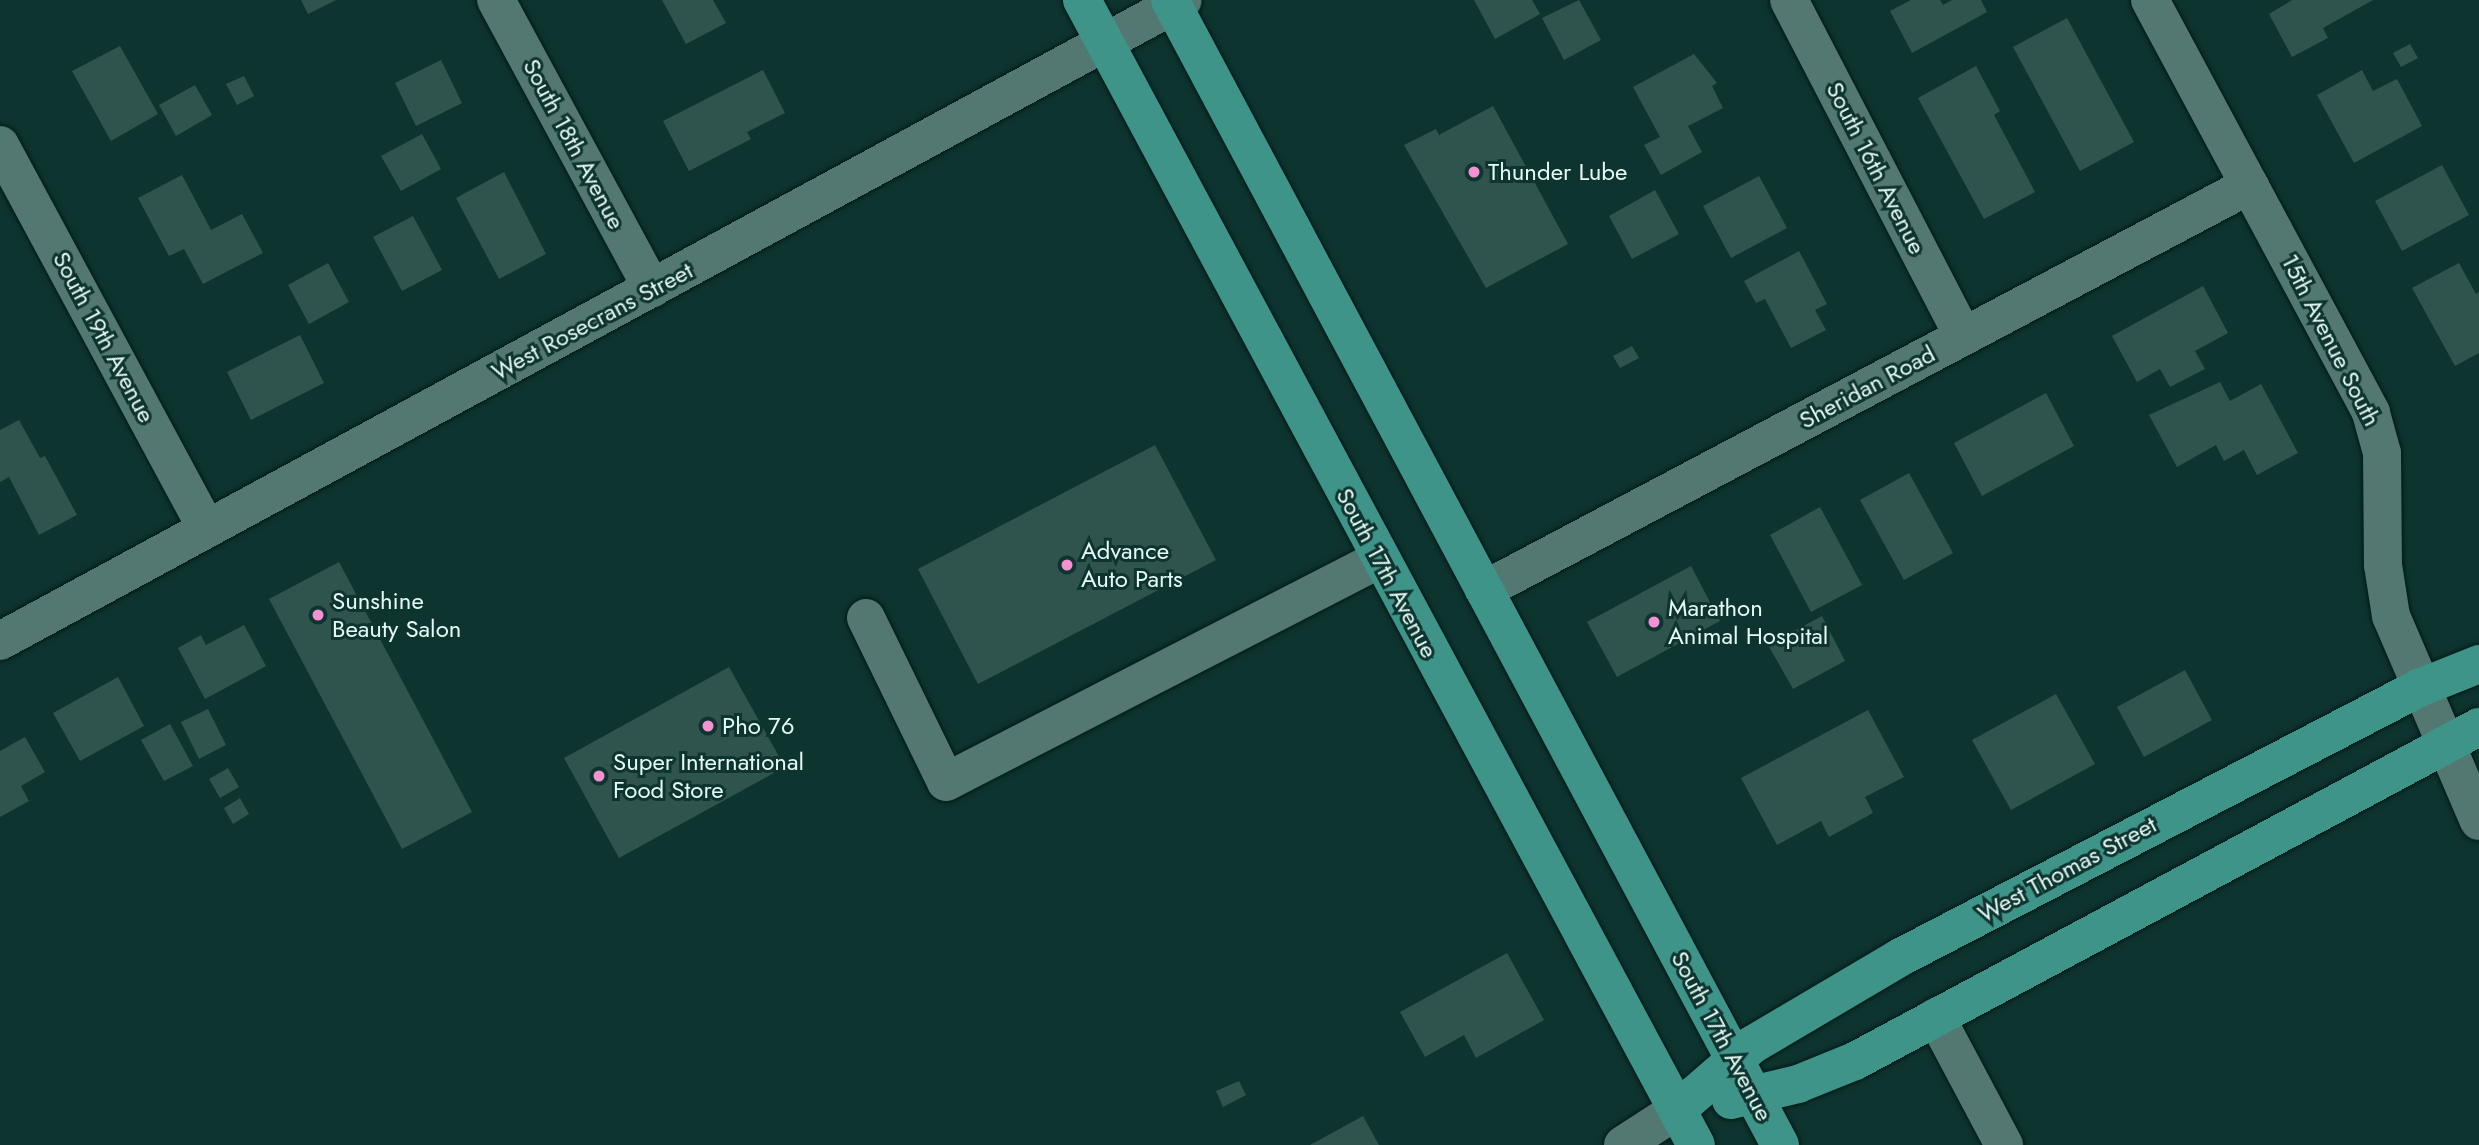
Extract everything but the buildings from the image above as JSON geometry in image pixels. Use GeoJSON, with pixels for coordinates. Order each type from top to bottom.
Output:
{"type":"FeatureCollection","features":[{"type":"Feature","properties":{"kind":"main road","name":"South 17th Avenue"},"geometry":{"type":"LineString","coordinates":[[1082,0],[1379,559],[1696,1145]]}},
{"type":"Feature","properties":{"kind":"main road","name":"South 17th Avenue"},"geometry":{"type":"LineString","coordinates":[[1176,2],[1484,590],[1780,1145]]}},
{"type":"Feature","properties":{"kind":"main road","name":"West Thomas Street"},"geometry":{"type":"LineString","coordinates":[[1677,1110],[1734,1060],[1899,958],[2419,688],[2479,664]]}},
{"type":"Feature","properties":{"kind":"main road","name":"West Thomas Street"},"geometry":{"type":"LineString","coordinates":[[1677,1110],[1754,1096],[1855,1061],[2479,727]]}},
{"type":"Feature","properties":{"kind":"street","name":"South 18th Avenue"},"geometry":{"type":"LineString","coordinates":[[496,0],[652,288]]}},
{"type":"Feature","properties":{"kind":"street","name":"South 16th Avenue"},"geometry":{"type":"LineString","coordinates":[[1789,0],[1963,336]]}},
{"type":"Feature","properties":{"kind":"street","name":"15th Avenue South"},"geometry":{"type":"LineString","coordinates":[[2150,0],[2250,184],[2375,425],[2384,476],[2385,590],[2398,639],[2479,821]]}},
{"type":"Feature","properties":{"kind":"street","name":"West Rosecrans Street"},"geometry":{"type":"LineString","coordinates":[[0,641],[1106,43],[1176,2]]}},
{"type":"Feature","properties":{"kind":"street","name":"South 19th Avenue"},"geometry":{"type":"LineString","coordinates":[[0,145],[207,529]]}},
{"type":"Feature","properties":{"kind":"street","name":"Sheridan Road"},"geometry":{"type":"LineString","coordinates":[[1484,590],[2250,184]]}},
{"type":"Feature","properties":{"kind":"street"},"geometry":{"type":"LineString","coordinates":[[866,618],[946,782],[1379,559]]}},
{"type":"Feature","properties":{"kind":"street"},"geometry":{"type":"LineString","coordinates":[[1936,1017],[2004,1145]]}},
{"type":"Feature","properties":{"kind":"street","name":"West Thomas Street"},"geometry":{"type":"LineString","coordinates":[[1623,1145],[1677,1110]]}},
{"type":"Feature","properties":{"kind":"place","name":"Thunder Lube"},"geometry":{"type":"Point","coordinates":[1474,172]}},
{"type":"Feature","properties":{"kind":"place","name":"Advance Auto Parts"},"geometry":{"type":"Point","coordinates":[1067,565]}},
{"type":"Feature","properties":{"kind":"place","name":"Sunshine Beauty Salon"},"geometry":{"type":"Point","coordinates":[318,615]}},
{"type":"Feature","properties":{"kind":"place","name":"Marathon Animal Hospital"},"geometry":{"type":"Point","coordinates":[1654,622]}},
{"type":"Feature","properties":{"kind":"place","name":"Pho 76"},"geometry":{"type":"Point","coordinates":[708,726]}},
{"type":"Feature","properties":{"kind":"place","name":"Super International Food Store"},"geometry":{"type":"Point","coordinates":[599,776]}}]}
